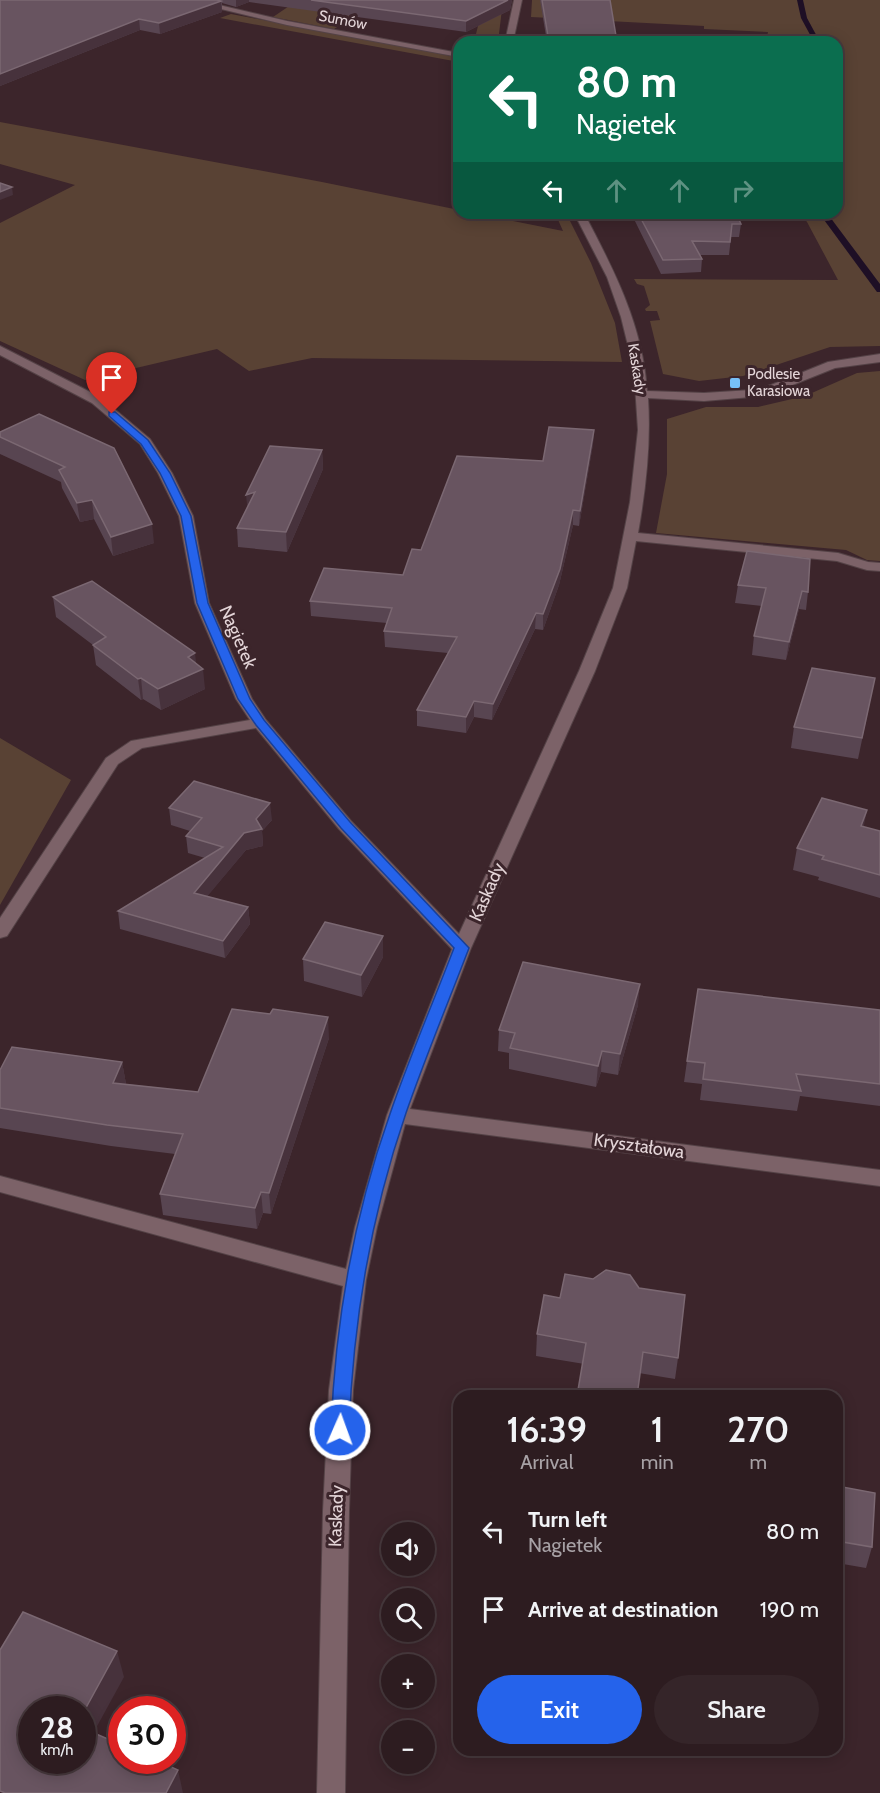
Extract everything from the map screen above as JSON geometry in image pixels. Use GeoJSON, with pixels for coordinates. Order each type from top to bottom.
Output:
{"type":"FeatureCollection","features":[{"type":"Feature","properties":{"kind":"street","name":"Sumów"},"geometry":{"type":"LineString","coordinates":[[188,0],[287,23],[453,54]]}},
{"type":"Feature","properties":{"kind":"street"},"geometry":{"type":"LineString","coordinates":[[509,36],[518,0]]}},
{"type":"Feature","properties":{"kind":"street","name":"Kaskady"},"geometry":{"type":"LineString","coordinates":[[332,1793],[336,1522],[341,1390],[355,1280],[366,1227],[397,1115],[462,948],[587,671],[620,588],[637,502],[644,429],[640,370],[627,317],[612,277],[582,219]]}},
{"type":"Feature","properties":{"kind":"street","name":"Nagietek"},"geometry":{"type":"LineString","coordinates":[[0,350],[96,400],[144,442],[165,473],[186,516],[202,603],[244,699],[260,723],[345,825],[462,948]]}},
{"type":"Feature","properties":{"kind":"street"},"geometry":{"type":"LineString","coordinates":[[642,394],[721,396],[745,394],[767,390],[821,367],[844,361],[880,358]]}},
{"type":"Feature","properties":{"kind":"street"},"geometry":{"type":"LineString","coordinates":[[630,536],[838,557],[867,566],[880,567]]}},
{"type":"Feature","properties":{"kind":"street"},"geometry":{"type":"LineString","coordinates":[[0,932],[112,761],[137,744],[260,723]]}},
{"type":"Feature","properties":{"kind":"street","name":"Kryształowa"},"geometry":{"type":"LineString","coordinates":[[397,1115],[880,1178]]}},
{"type":"Feature","properties":{"kind":"street"},"geometry":{"type":"LineString","coordinates":[[0,1184],[355,1280]]}},
{"type":"Feature","properties":{"kind":"shaded area"},"geometry":{"type":"Polygon","coordinates":[[[298,0],[380,0],[334,29],[273,17],[298,0]]]}},
{"type":"Feature","properties":{"kind":"shaded area"},"geometry":{"type":"Polygon","coordinates":[[[532,0],[880,0],[880,346],[830,347],[743,376],[699,381],[663,374],[650,321],[660,320],[657,311],[646,311],[645,309],[650,305],[644,286],[637,284],[634,279],[838,280],[805,219],[843,219],[843,36],[767,36],[768,32],[704,29],[704,26],[531,17],[532,0]]]}},
{"type":"Feature","properties":{"kind":"shaded area"},"geometry":{"type":"Polygon","coordinates":[[[502,9],[499,36],[476,36],[482,10],[502,9]]]}},
{"type":"Feature","properties":{"kind":"shaded area"},"geometry":{"type":"Polygon","coordinates":[[[231,14],[453,56],[453,61],[220,18],[231,14]]]}},
{"type":"Feature","properties":{"kind":"shaded area"},"geometry":{"type":"Polygon","coordinates":[[[0,122],[453,209],[453,219],[504,219],[563,231],[558,219],[569,219],[591,263],[615,323],[622,362],[312,358],[249,371],[217,349],[85,380],[0,341],[0,223],[75,185],[0,164],[0,122]]]}},
{"type":"Feature","properties":{"kind":"shaded area"},"geometry":{"type":"Polygon","coordinates":[[[880,371],[880,561],[867,560],[846,550],[656,533],[667,474],[667,419],[706,407],[758,407],[805,396],[857,373],[880,371]]]}},
{"type":"Feature","properties":{"kind":"shaded area"},"geometry":{"type":"Polygon","coordinates":[[[0,738],[71,780],[0,905],[0,738]]]}},
{"type":"Feature","properties":{"kind":"building"},"geometry":{"type":"Polygon","coordinates":[[[0,0],[221,1],[159,23],[139,19],[0,74],[0,0]]]}},
{"type":"Feature","properties":{"kind":"building"},"geometry":{"type":"Polygon","coordinates":[[[311,0],[508,0],[466,21],[311,0]]]}},
{"type":"Feature","properties":{"kind":"building"},"geometry":{"type":"Polygon","coordinates":[[[542,0],[610,0],[616,36],[548,36],[542,0]]]}},
{"type":"Feature","properties":{"kind":"building"},"geometry":{"type":"Polygon","coordinates":[[[0,183],[12,187],[0,192],[0,183]]]}},
{"type":"Feature","properties":{"kind":"building"},"geometry":{"type":"Polygon","coordinates":[[[641,219],[739,219],[741,224],[732,224],[730,242],[692,241],[702,259],[663,260],[641,219]]]}},
{"type":"Feature","properties":{"kind":"building"},"geometry":{"type":"Polygon","coordinates":[[[39,414],[114,448],[152,524],[111,537],[92,500],[77,503],[59,470],[65,467],[0,437],[0,432],[39,414]]]}},
{"type":"Feature","properties":{"kind":"building"},"geometry":{"type":"Polygon","coordinates":[[[549,427],[594,430],[580,511],[573,510],[560,569],[543,614],[536,613],[493,704],[474,701],[466,717],[417,710],[457,637],[384,631],[392,608],[310,601],[324,568],[403,575],[412,549],[421,550],[457,456],[543,461],[549,427]]]}},
{"type":"Feature","properties":{"kind":"building"},"geometry":{"type":"Polygon","coordinates":[[[270,446],[322,450],[286,532],[237,528],[255,492],[246,495],[270,446]]]}},
{"type":"Feature","properties":{"kind":"building"},"geometry":{"type":"Polygon","coordinates":[[[747,551],[810,559],[808,592],[802,591],[789,642],[754,636],[766,588],[738,585],[747,551]]]}},
{"type":"Feature","properties":{"kind":"building"},"geometry":{"type":"Polygon","coordinates":[[[92,581],[195,653],[188,657],[203,669],[158,689],[141,678],[138,679],[93,645],[106,637],[53,597],[92,581]]]}},
{"type":"Feature","properties":{"kind":"building"},"geometry":{"type":"Polygon","coordinates":[[[812,668],[875,678],[862,738],[794,727],[812,668]]]}},
{"type":"Feature","properties":{"kind":"building"},"geometry":{"type":"Polygon","coordinates":[[[194,781],[270,803],[256,819],[262,829],[244,833],[194,893],[248,907],[223,941],[118,911],[223,847],[186,836],[202,818],[169,808],[194,781]]]}},
{"type":"Feature","properties":{"kind":"building"},"geometry":{"type":"Polygon","coordinates":[[[822,798],[867,810],[861,826],[880,831],[880,875],[822,859],[824,856],[797,848],[822,798]]]}},
{"type":"Feature","properties":{"kind":"building"},"geometry":{"type":"Polygon","coordinates":[[[325,922],[383,936],[361,975],[303,959],[325,922]]]}},
{"type":"Feature","properties":{"kind":"building"},"geometry":{"type":"Polygon","coordinates":[[[523,962],[640,984],[620,1054],[602,1051],[598,1066],[510,1048],[515,1033],[499,1030],[523,962]]]}},
{"type":"Feature","properties":{"kind":"building"},"geometry":{"type":"Polygon","coordinates":[[[698,989],[880,1010],[880,1084],[796,1074],[801,1091],[703,1079],[705,1063],[687,1061],[698,989]]]}},
{"type":"Feature","properties":{"kind":"building"},"geometry":{"type":"Polygon","coordinates":[[[232,1009],[270,1014],[273,1009],[328,1017],[269,1193],[261,1192],[255,1208],[160,1194],[183,1134],[0,1108],[0,1070],[12,1047],[122,1062],[113,1083],[198,1092],[232,1009]]]}},
{"type":"Feature","properties":{"kind":"building"},"geometry":{"type":"Polygon","coordinates":[[[606,1270],[630,1275],[639,1288],[685,1295],[678,1358],[643,1352],[638,1390],[578,1390],[586,1343],[537,1334],[544,1295],[560,1298],[565,1274],[593,1279],[606,1270]]]}},
{"type":"Feature","properties":{"kind":"building"},"geometry":{"type":"Polygon","coordinates":[[[843,1487],[875,1493],[872,1547],[843,1542],[843,1487]]]}},
{"type":"Feature","properties":{"kind":"building"},"geometry":{"type":"Polygon","coordinates":[[[23,1612],[117,1651],[92,1696],[18,1696],[18,1774],[96,1774],[96,1734],[108,1739],[108,1774],[176,1774],[166,1793],[5,1793],[0,1791],[0,1650],[23,1612]]]}},
{"type":"Feature","properties":{"kind":"waterway"},"geometry":{"type":"LineString","coordinates":[[800,0],[804,18],[814,36]]}},
{"type":"Feature","properties":{"kind":"waterway"},"geometry":{"type":"LineString","coordinates":[[827,219],[880,290]]}},
{"type":"Feature","properties":{"kind":"place","name":"Podlesie Karasiowa"},"geometry":{"type":"Point","coordinates":[735,383]}},
{"type":"Feature","properties":{"kind":"route"},"geometry":{"type":"LineString","coordinates":[[112,414],[144,442],[165,473],[186,516],[202,603],[244,699],[260,723],[345,825],[462,948],[397,1115],[366,1227],[355,1280],[341,1390],[340,1430]]}}]}
